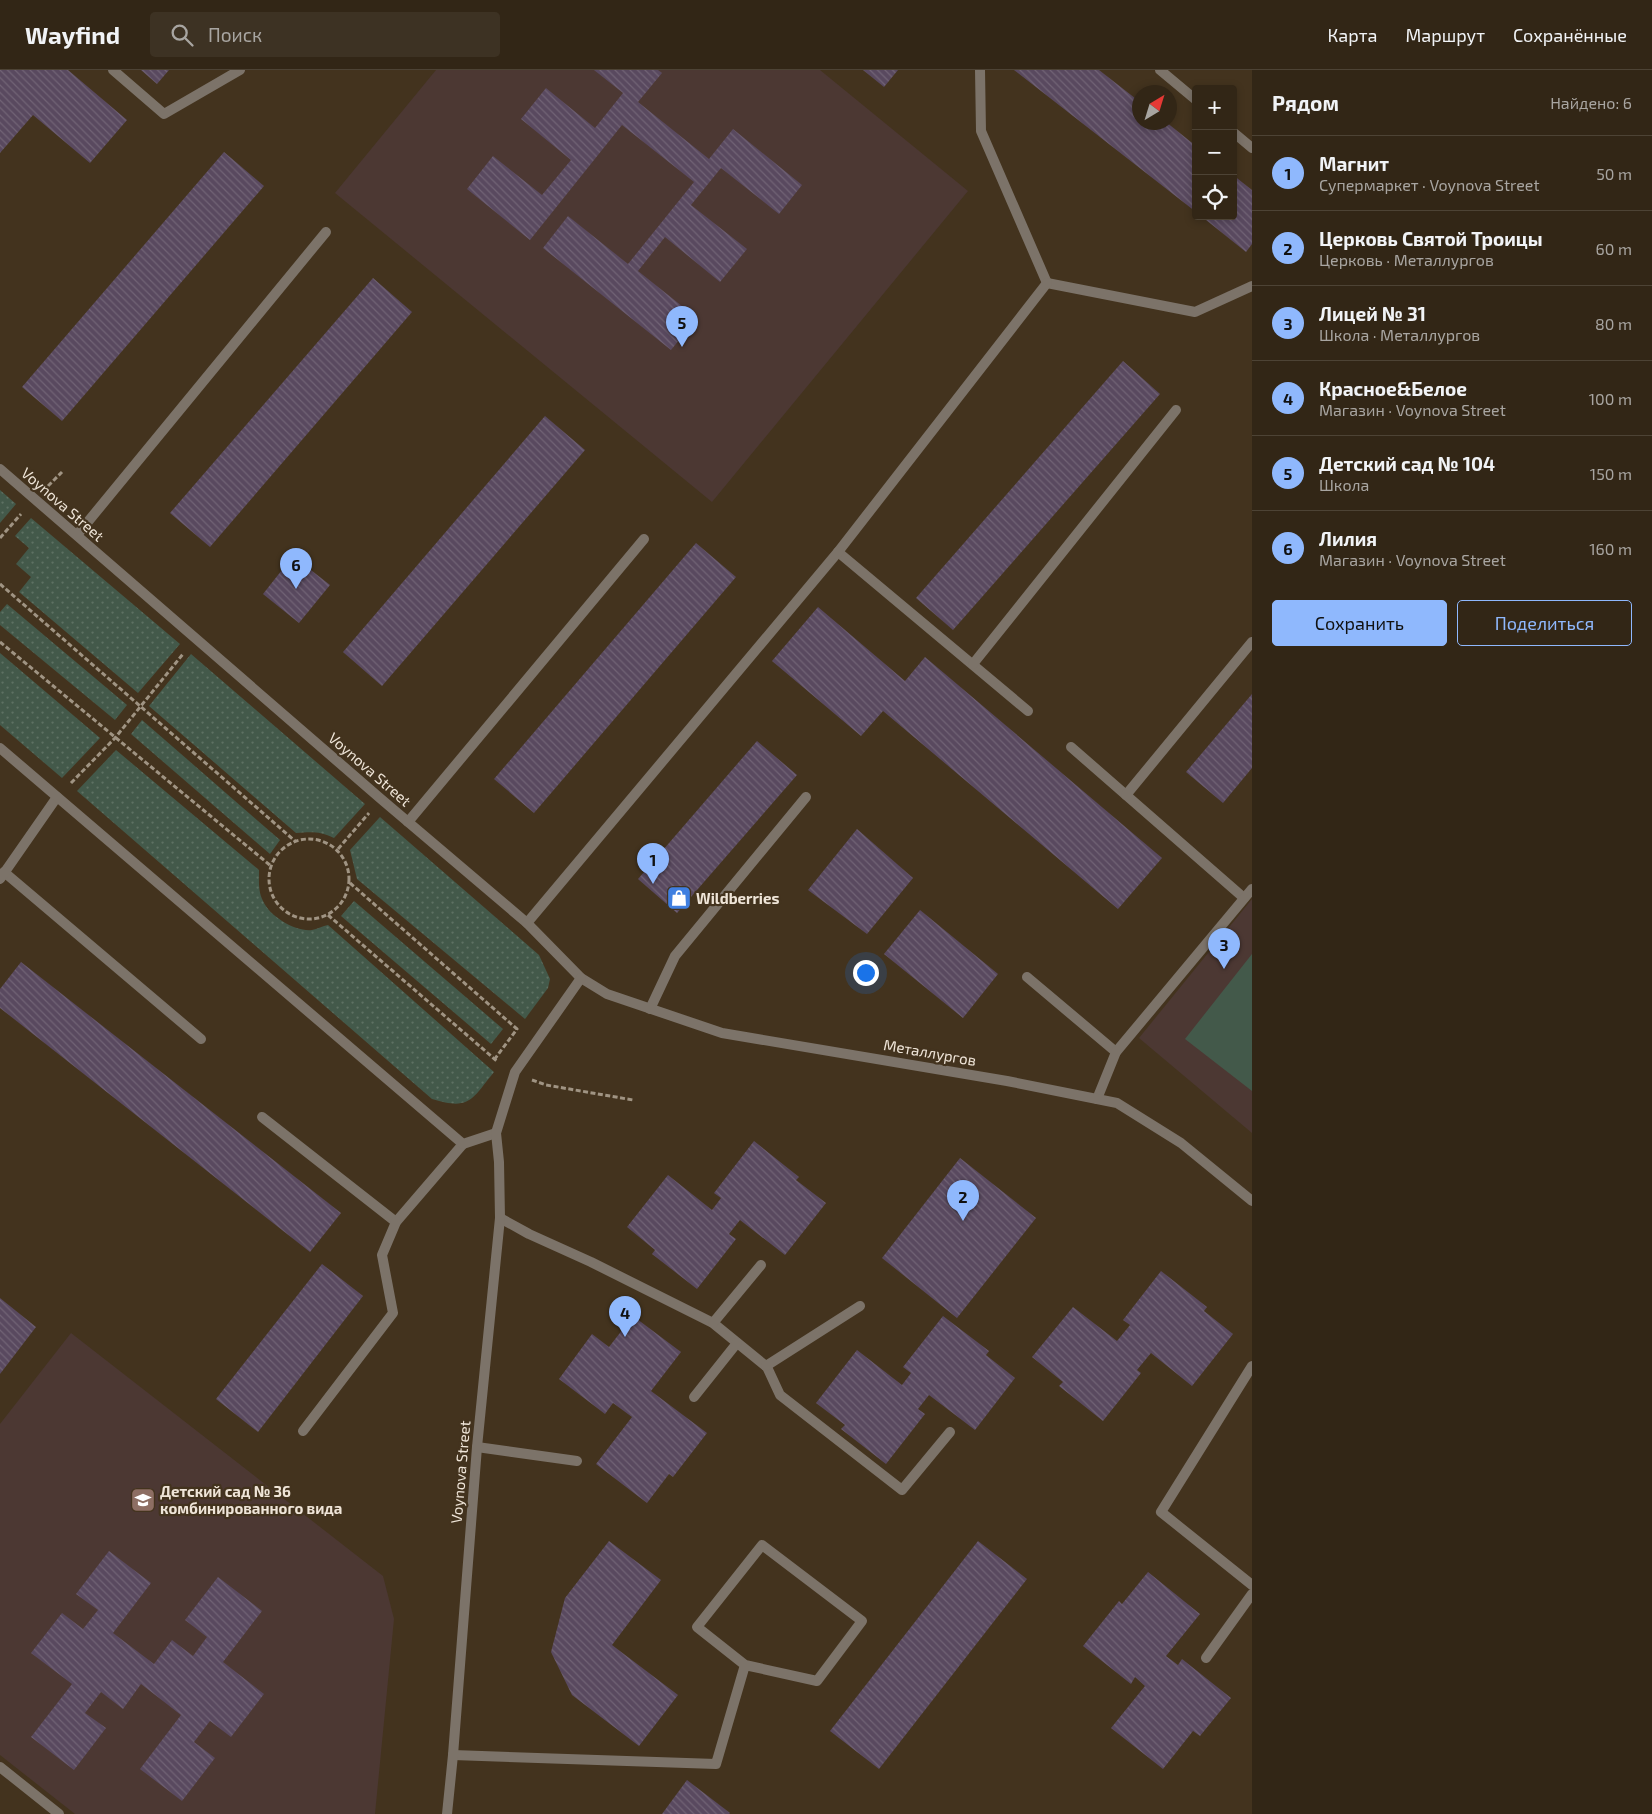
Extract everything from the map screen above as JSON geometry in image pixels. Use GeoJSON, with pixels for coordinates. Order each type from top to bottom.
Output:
{"type":"FeatureCollection","features":[{"type":"Feature","properties":{"kind":"street"},"geometry":{"type":"LineString","coordinates":[[113,70],[164,114],[240,70]]}},
{"type":"Feature","properties":{"kind":"street"},"geometry":{"type":"LineString","coordinates":[[980,70],[981,131],[1047,283]]}},
{"type":"Feature","properties":{"kind":"street"},"geometry":{"type":"LineString","coordinates":[[1160,70],[1192,97]]}},
{"type":"Feature","properties":{"kind":"street"},"geometry":{"type":"LineString","coordinates":[[1237,135],[1252,148]]}},
{"type":"Feature","properties":{"kind":"street"},"geometry":{"type":"LineString","coordinates":[[77,535],[326,232]]}},
{"type":"Feature","properties":{"kind":"street"},"geometry":{"type":"LineString","coordinates":[[1047,283],[1195,312],[1252,286]]}},
{"type":"Feature","properties":{"kind":"street"},"geometry":{"type":"LineString","coordinates":[[527,923],[838,552],[1047,283]]}},
{"type":"Feature","properties":{"kind":"street"},"geometry":{"type":"LineString","coordinates":[[973,664],[1176,410]]}},
{"type":"Feature","properties":{"kind":"street","name":"Voynova Street"},"geometry":{"type":"LineString","coordinates":[[0,469],[527,923],[581,978],[515,1072],[496,1133],[499,1162],[500,1218],[477,1447],[454,1755],[447,1814]]}},
{"type":"Feature","properties":{"kind":"street"},"geometry":{"type":"LineString","coordinates":[[408,822],[644,539]]}},
{"type":"Feature","properties":{"kind":"street"},"geometry":{"type":"LineString","coordinates":[[838,552],[1028,711]]}},
{"type":"Feature","properties":{"kind":"street"},"geometry":{"type":"LineString","coordinates":[[1126,795],[1252,642]]}},
{"type":"Feature","properties":{"kind":"street"},"geometry":{"type":"LineString","coordinates":[[1071,746],[1244,898]]}},
{"type":"Feature","properties":{"kind":"street"},"geometry":{"type":"LineString","coordinates":[[0,748],[463,1144]]}},
{"type":"Feature","properties":{"kind":"street"},"geometry":{"type":"LineString","coordinates":[[57,797],[2,876],[201,1039]]}},
{"type":"Feature","properties":{"kind":"street"},"geometry":{"type":"LineString","coordinates":[[650,1009],[675,956],[806,797]]}},
{"type":"Feature","properties":{"kind":"street"},"geometry":{"type":"LineString","coordinates":[[1097,1099],[1116,1052],[1252,889]]}},
{"type":"Feature","properties":{"kind":"street"},"geometry":{"type":"LineString","coordinates":[[1027,977],[1116,1052]]}},
{"type":"Feature","properties":{"kind":"street","name":"Металлургов"},"geometry":{"type":"LineString","coordinates":[[581,978],[607,994],[722,1032],[1007,1081],[1117,1103],[1181,1143],[1252,1201]]}},
{"type":"Feature","properties":{"kind":"street"},"geometry":{"type":"LineString","coordinates":[[262,1117],[396,1222]]}},
{"type":"Feature","properties":{"kind":"street"},"geometry":{"type":"LineString","coordinates":[[303,1431],[393,1313],[382,1255],[396,1222],[463,1144],[496,1133]]}},
{"type":"Feature","properties":{"kind":"street"},"geometry":{"type":"LineString","coordinates":[[500,1218],[529,1234],[591,1262],[713,1323],[766,1366],[780,1394],[902,1490],[950,1432]]}},
{"type":"Feature","properties":{"kind":"street"},"geometry":{"type":"LineString","coordinates":[[713,1323],[761,1265]]}},
{"type":"Feature","properties":{"kind":"street"},"geometry":{"type":"LineString","coordinates":[[766,1366],[860,1306]]}},
{"type":"Feature","properties":{"kind":"street"},"geometry":{"type":"LineString","coordinates":[[694,1397],[737,1343]]}},
{"type":"Feature","properties":{"kind":"street"},"geometry":{"type":"LineString","coordinates":[[1252,1366],[1161,1512],[1252,1585]]}},
{"type":"Feature","properties":{"kind":"street"},"geometry":{"type":"LineString","coordinates":[[477,1447],[577,1461]]}},
{"type":"Feature","properties":{"kind":"street"},"geometry":{"type":"LineString","coordinates":[[762,1545],[862,1621],[817,1681],[745,1665],[698,1627],[762,1545]]}},
{"type":"Feature","properties":{"kind":"street"},"geometry":{"type":"LineString","coordinates":[[1206,1658],[1252,1594]]}},
{"type":"Feature","properties":{"kind":"street"},"geometry":{"type":"LineString","coordinates":[[454,1755],[716,1764],[745,1665]]}},
{"type":"Feature","properties":{"kind":"street"},"geometry":{"type":"LineString","coordinates":[[0,1767],[59,1814]]}},
{"type":"Feature","properties":{"kind":"path"},"geometry":{"type":"LineString","coordinates":[[0,584],[295,841]]}},
{"type":"Feature","properties":{"kind":"path"},"geometry":{"type":"LineString","coordinates":[[57,797],[115,738],[196,638]]}},
{"type":"Feature","properties":{"kind":"path"},"geometry":{"type":"LineString","coordinates":[[0,642],[271,866]]}},
{"type":"Feature","properties":{"kind":"path"},"geometry":{"type":"LineString","coordinates":[[338,848],[381,799]]}},
{"type":"Feature","properties":{"kind":"path"},"geometry":{"type":"LineString","coordinates":[[308,838],[322,841],[338,848],[349,869],[350,883],[347,896],[339,907],[328,915],[315,920],[301,919],[288,914],[278,905],[271,893],[269,880],[271,866],[276,856],[284,847],[295,841],[308,838]]}},
{"type":"Feature","properties":{"kind":"path"},"geometry":{"type":"LineString","coordinates":[[350,883],[517,1028],[494,1060]]}},
{"type":"Feature","properties":{"kind":"path"},"geometry":{"type":"LineString","coordinates":[[328,915],[494,1060],[515,1072],[546,1085],[633,1100]]}},
{"type":"Feature","properties":{"kind":"shaded area"},"geometry":{"type":"Polygon","coordinates":[[[436,70],[820,70],[968,191],[712,502],[335,193],[436,70]]]}},
{"type":"Feature","properties":{"kind":"shaded area"},"geometry":{"type":"Polygon","coordinates":[[[1252,899],[1252,1133],[1139,1038],[1252,899]]]}},
{"type":"Feature","properties":{"kind":"shaded area","name":"Детский сад № 36 комбинированного вида"},"geometry":{"type":"Polygon","coordinates":[[[71,1333],[383,1576],[394,1619],[375,1814],[75,1814],[0,1755],[0,1424],[71,1333]]]}},
{"type":"Feature","properties":{"kind":"green space"},"geometry":{"type":"Polygon","coordinates":[[[0,490],[16,504],[0,523],[0,490]]]}},
{"type":"Feature","properties":{"kind":"green space"},"geometry":{"type":"Polygon","coordinates":[[[31,518],[180,644],[138,693],[19,592],[31,577],[16,564],[29,548],[15,536],[31,518]]]}},
{"type":"Feature","properties":{"kind":"green space"},"geometry":{"type":"Polygon","coordinates":[[[7,604],[127,705],[115,720],[0,625],[0,612],[7,604]]]}},
{"type":"Feature","properties":{"kind":"green space"},"geometry":{"type":"Polygon","coordinates":[[[0,653],[100,738],[62,778],[0,725],[0,653]]]}},
{"type":"Feature","properties":{"kind":"green space"},"geometry":{"type":"Polygon","coordinates":[[[191,654],[365,804],[334,838],[320,833],[296,833],[149,706],[191,654]]]}},
{"type":"Feature","properties":{"kind":"green space"},"geometry":{"type":"Polygon","coordinates":[[[142,720],[280,840],[270,854],[131,734],[142,720]]]}},
{"type":"Feature","properties":{"kind":"green space"},"geometry":{"type":"Polygon","coordinates":[[[116,750],[259,870],[261,897],[271,913],[299,929],[312,930],[328,925],[494,1072],[475,1096],[463,1103],[455,1104],[432,1099],[77,791],[116,750]]]}},
{"type":"Feature","properties":{"kind":"green space"},"geometry":{"type":"Polygon","coordinates":[[[380,817],[539,955],[550,979],[548,988],[525,1019],[357,879],[350,850],[380,817]]]}},
{"type":"Feature","properties":{"kind":"green space"},"geometry":{"type":"Polygon","coordinates":[[[354,901],[503,1029],[491,1044],[341,916],[354,901]]]}},
{"type":"Feature","properties":{"kind":"green space"},"geometry":{"type":"Polygon","coordinates":[[[1252,954],[1252,1091],[1185,1039],[1252,954]]]}},
{"type":"Feature","properties":{"kind":"building"},"geometry":{"type":"Polygon","coordinates":[[[0,70],[68,70],[127,120],[90,163],[33,115],[0,153],[0,70]]]}},
{"type":"Feature","properties":{"kind":"building"},"geometry":{"type":"Polygon","coordinates":[[[141,70],[169,70],[157,84],[141,70]]]}},
{"type":"Feature","properties":{"kind":"building"},"geometry":{"type":"Polygon","coordinates":[[[594,70],[658,70],[662,73],[638,102],[709,159],[733,129],[802,185],[779,214],[721,168],[691,205],[747,249],[720,282],[665,237],[638,271],[697,318],[671,350],[543,248],[568,216],[628,264],[694,182],[622,125],[530,240],[467,189],[493,156],[542,195],[571,160],[521,119],[546,88],[595,128],[623,93],[594,70]]]}},
{"type":"Feature","properties":{"kind":"building"},"geometry":{"type":"Polygon","coordinates":[[[863,70],[898,70],[884,87],[863,70]]]}},
{"type":"Feature","properties":{"kind":"building"},"geometry":{"type":"Polygon","coordinates":[[[1014,70],[1099,70],[1132,96],[1132,130],[1176,130],[1192,143],[1192,209],[1014,70]]]}},
{"type":"Feature","properties":{"kind":"building"},"geometry":{"type":"Polygon","coordinates":[[[224,152],[264,186],[62,421],[22,387],[224,152]]]}},
{"type":"Feature","properties":{"kind":"building"},"geometry":{"type":"Polygon","coordinates":[[[1237,178],[1252,190],[1252,244],[1246,252],[1206,220],[1237,220],[1237,178]]]}},
{"type":"Feature","properties":{"kind":"building"},"geometry":{"type":"Polygon","coordinates":[[[373,278],[412,312],[210,547],[170,513],[373,278]]]}},
{"type":"Feature","properties":{"kind":"building"},"geometry":{"type":"Polygon","coordinates":[[[1123,361],[1160,394],[953,630],[916,598],[1123,361]]]}},
{"type":"Feature","properties":{"kind":"building"},"geometry":{"type":"Polygon","coordinates":[[[545,416],[585,450],[382,686],[343,652],[545,416]]]}},
{"type":"Feature","properties":{"kind":"building"},"geometry":{"type":"Polygon","coordinates":[[[696,543],[736,577],[534,813],[494,779],[696,543]]]}},
{"type":"Feature","properties":{"kind":"building"},"geometry":{"type":"Polygon","coordinates":[[[293,556],[330,585],[299,623],[263,594],[293,556]]]}},
{"type":"Feature","properties":{"kind":"building"},"geometry":{"type":"Polygon","coordinates":[[[818,607],[905,681],[925,657],[1162,858],[1118,909],[883,711],[861,736],[772,661],[818,607]]]}},
{"type":"Feature","properties":{"kind":"building"},"geometry":{"type":"Polygon","coordinates":[[[1252,694],[1252,768],[1223,803],[1186,772],[1252,694]]]}},
{"type":"Feature","properties":{"kind":"building"},"geometry":{"type":"Polygon","coordinates":[[[757,741],[797,775],[677,913],[638,879],[757,741]]]}},
{"type":"Feature","properties":{"kind":"building"},"geometry":{"type":"Polygon","coordinates":[[[857,829],[913,878],[867,934],[808,890],[857,829]]]}},
{"type":"Feature","properties":{"kind":"building"},"geometry":{"type":"Polygon","coordinates":[[[920,910],[998,974],[963,1018],[884,954],[920,910]]]}},
{"type":"Feature","properties":{"kind":"building"},"geometry":{"type":"Polygon","coordinates":[[[21,962],[341,1213],[310,1252],[0,1008],[0,989],[21,962]]]}},
{"type":"Feature","properties":{"kind":"building"},"geometry":{"type":"Polygon","coordinates":[[[754,1141],[799,1177],[796,1180],[826,1203],[785,1255],[740,1220],[729,1234],[736,1239],[697,1289],[652,1254],[655,1250],[627,1227],[668,1175],[712,1210],[721,1198],[714,1193],[754,1141]]]}},
{"type":"Feature","properties":{"kind":"building"},"geometry":{"type":"Polygon","coordinates":[[[960,1158],[1036,1218],[957,1318],[882,1258],[960,1158]]]}},
{"type":"Feature","properties":{"kind":"building"},"geometry":{"type":"Polygon","coordinates":[[[322,1264],[363,1296],[258,1432],[216,1399],[322,1264]]]}},
{"type":"Feature","properties":{"kind":"building"},"geometry":{"type":"Polygon","coordinates":[[[1161,1271],[1207,1307],[1204,1311],[1233,1334],[1192,1386],[1151,1353],[1137,1370],[1141,1373],[1103,1421],[1059,1386],[1063,1382],[1032,1357],[1073,1307],[1117,1341],[1130,1325],[1123,1320],[1161,1271]]]}},
{"type":"Feature","properties":{"kind":"building"},"geometry":{"type":"Polygon","coordinates":[[[0,1298],[36,1327],[0,1374],[0,1298]]]}},
{"type":"Feature","properties":{"kind":"building"},"geometry":{"type":"Polygon","coordinates":[[[633,1316],[681,1352],[651,1391],[707,1433],[673,1477],[669,1474],[647,1503],[596,1464],[632,1417],[613,1403],[605,1414],[559,1379],[592,1334],[609,1347],[633,1316]]]}},
{"type":"Feature","properties":{"kind":"building"},"geometry":{"type":"Polygon","coordinates":[[[943,1316],[989,1351],[986,1355],[1015,1378],[975,1430],[929,1395],[918,1409],[925,1414],[886,1464],[841,1429],[845,1425],[816,1403],[857,1350],[902,1385],[911,1373],[903,1367],[943,1316]]]}},
{"type":"Feature","properties":{"kind":"building"},"geometry":{"type":"Polygon","coordinates":[[[609,1541],[661,1580],[612,1645],[678,1695],[639,1746],[572,1695],[551,1652],[565,1598],[609,1541]]]}},
{"type":"Feature","properties":{"kind":"building"},"geometry":{"type":"Polygon","coordinates":[[[978,1541],[1027,1579],[879,1769],[830,1731],[978,1541]]]}},
{"type":"Feature","properties":{"kind":"building"},"geometry":{"type":"Polygon","coordinates":[[[109,1551],[151,1583],[113,1633],[154,1664],[172,1640],[193,1656],[207,1637],[185,1620],[218,1577],[262,1611],[223,1662],[264,1694],[231,1737],[210,1721],[194,1742],[215,1758],[182,1801],[140,1769],[181,1715],[141,1684],[123,1709],[101,1692],[85,1713],[106,1728],[74,1770],[31,1737],[72,1684],[31,1653],[62,1613],[83,1629],[98,1610],[76,1594],[109,1551]]]}},
{"type":"Feature","properties":{"kind":"building"},"geometry":{"type":"Polygon","coordinates":[[[1148,1572],[1200,1614],[1166,1656],[1178,1665],[1182,1659],[1231,1698],[1200,1736],[1193,1731],[1163,1769],[1111,1728],[1145,1686],[1135,1677],[1131,1684],[1083,1646],[1119,1601],[1122,1604],[1148,1572]]]}},
{"type":"Feature","properties":{"kind":"building"},"geometry":{"type":"Polygon","coordinates":[[[687,1780],[730,1813],[662,1814],[687,1780]]]}},
{"type":"Feature","properties":{"kind":"place","name":"Детский сад № 104"},"geometry":{"type":"Point","coordinates":[682,347]}},
{"type":"Feature","properties":{"kind":"place","name":"Лилия"},"geometry":{"type":"Point","coordinates":[296,589]}},
{"type":"Feature","properties":{"kind":"place","name":"Магнит"},"geometry":{"type":"Point","coordinates":[653,884]}},
{"type":"Feature","properties":{"kind":"place","name":"Wildberries"},"geometry":{"type":"Point","coordinates":[679,898]}},
{"type":"Feature","properties":{"kind":"place","name":"Лицей № 31"},"geometry":{"type":"Point","coordinates":[1224,969]}},
{"type":"Feature","properties":{"kind":"place","name":"Церковь Святой Троицы"},"geometry":{"type":"Point","coordinates":[963,1221]}},
{"type":"Feature","properties":{"kind":"place","name":"Красное&Белое"},"geometry":{"type":"Point","coordinates":[625,1337]}},
{"type":"Feature","properties":{"kind":"place","name":"Детский сад № 36 комбинированного вида"},"geometry":{"type":"Point","coordinates":[143,1500]}}]}
